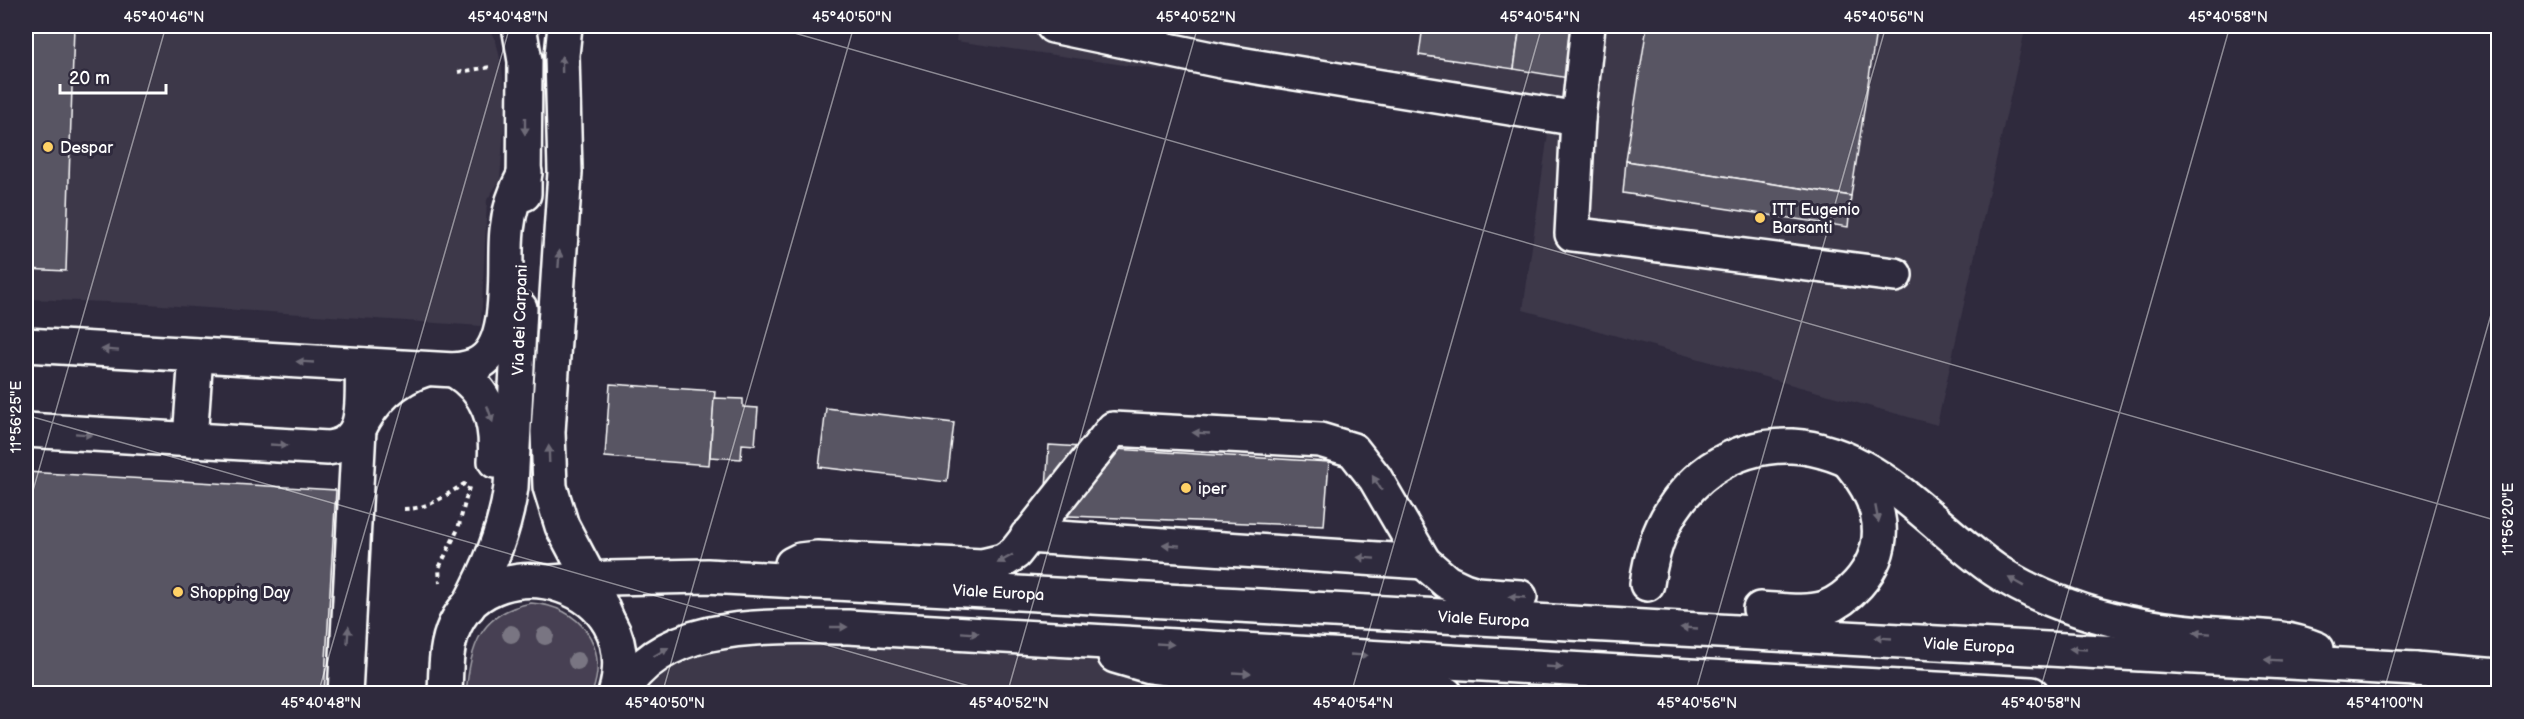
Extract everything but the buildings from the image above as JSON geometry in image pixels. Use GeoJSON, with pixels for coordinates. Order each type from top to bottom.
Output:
{"type":"FeatureCollection","features":[{"type":"Feature","properties":{"kind":"street","name":"Via dei Carpani"},"geometry":{"type":"LineString","coordinates":[[456,607],[497,547],[508,511],[511,487],[525,173],[525,61],[519,26]]}},
{"type":"Feature","properties":{"kind":"street"},"geometry":{"type":"LineString","coordinates":[[565,26],[562,55],[565,172],[548,432],[550,487],[556,512],[590,579],[619,652],[615,693]]}},
{"type":"Feature","properties":{"kind":"street"},"geometry":{"type":"LineString","coordinates":[[1053,26],[1221,61],[1578,119]]}},
{"type":"Feature","properties":{"kind":"street"},"geometry":{"type":"LineString","coordinates":[[1588,26],[1578,119],[1572,234],[1895,275]]}},
{"type":"Feature","properties":{"kind":"street"},"geometry":{"type":"LineString","coordinates":[[26,345],[363,365],[467,368],[481,362],[494,348],[500,334],[508,219],[518,186],[525,173]]}},
{"type":"Feature","properties":{"kind":"street"},"geometry":{"type":"LineString","coordinates":[[190,440],[196,355]]}},
{"type":"Feature","properties":{"kind":"street"},"geometry":{"type":"LineString","coordinates":[[345,693],[363,365]]}},
{"type":"Feature","properties":{"kind":"street"},"geometry":{"type":"LineString","coordinates":[[26,430],[328,448],[347,443],[359,429],[372,406],[392,386],[405,377],[443,369],[471,381],[484,398],[493,422],[496,455],[488,516],[456,607],[447,660],[445,693]]}},
{"type":"Feature","properties":{"kind":"street"},"geometry":{"type":"LineString","coordinates":[[767,579],[800,560],[817,558],[982,566],[994,564],[1015,553],[1113,429],[1320,440],[1353,450],[1375,478],[1424,562],[1447,582],[1477,594],[1815,610],[1831,605],[1850,593],[1866,575],[1874,560],[1879,539],[1878,514],[1866,482],[1851,462]]}},
{"type":"Feature","properties":{"kind":"street"},"geometry":{"type":"LineString","coordinates":[[1647,584],[1653,551],[1665,520],[1689,487],[1719,464],[1736,455],[1772,446],[1817,449],[1851,462],[1900,492],[1994,569],[2058,602],[2108,619],[2153,628],[2286,638],[2361,664]]}},
{"type":"Feature","properties":{"kind":"street"},"geometry":{"type":"LineString","coordinates":[[556,512],[579,543],[600,558],[639,568],[707,576]]}},
{"type":"Feature","properties":{"kind":"street"},"geometry":{"type":"LineString","coordinates":[[1028,536],[1424,562]]}},
{"type":"Feature","properties":{"kind":"street","name":"Viale Europa"},"geometry":{"type":"LineString","coordinates":[[456,607],[501,586],[520,582],[707,576],[2361,664],[2415,669]]}},
{"type":"Feature","properties":{"kind":"street"},"geometry":{"type":"LineString","coordinates":[[552,582],[568,586],[581,593],[592,601],[607,619]]}},
{"type":"Feature","properties":{"kind":"street"},"geometry":{"type":"LineString","coordinates":[[1532,619],[1597,601]]}},
{"type":"Feature","properties":{"kind":"street"},"geometry":{"type":"LineString","coordinates":[[621,693],[636,671],[658,653],[684,640],[713,634],[781,628],[849,627],[1690,676],[2032,693]]}},
{"type":"Feature","properties":{"kind":"street"},"geometry":{"type":"LineString","coordinates":[[1062,639],[1159,667],[1187,671],[1405,683],[1426,686],[1446,693]]}},
{"type":"Feature","properties":{"kind":"street"},"geometry":{"type":"LineString","coordinates":[[2415,669],[2499,662]]}},
{"type":"Feature","properties":{"kind":"street"},"geometry":{"type":"LineString","coordinates":[[2415,669],[2499,676]]}},
{"type":"Feature","properties":{"kind":"path"},"geometry":{"type":"LineString","coordinates":[[458,72],[497,66]]}},
{"type":"Feature","properties":{"kind":"path"},"geometry":{"type":"LineString","coordinates":[[404,509],[425,507],[438,502],[464,484],[469,487],[458,529],[439,568],[438,578],[456,607]]}},
{"type":"Feature","properties":{"kind":"shaded area"},"geometry":{"type":"Polygon","coordinates":[[[26,26],[487,26],[496,41],[502,67],[506,105],[500,180],[487,200],[481,326],[132,303],[26,299],[26,26]]]}},
{"type":"Feature","properties":{"kind":"shaded area","name":"ITT Eugenio Barsanti"},"geometry":{"type":"Polygon","coordinates":[[[958,26],[2026,26],[1937,425],[1523,310],[1549,126],[956,41],[958,26]]]}},
{"type":"Feature","properties":{"kind":"shaded area"},"geometry":{"type":"Polygon","coordinates":[[[531,603],[564,612],[577,620],[587,632],[594,645],[597,660],[597,676],[592,693],[466,693],[471,661],[481,634],[489,623],[500,615],[513,608],[531,603]]]}},
{"type":"Feature","properties":{"kind":"shaded area"},"geometry":{"type":"Polygon","coordinates":[[[829,644],[1077,656],[1165,680],[1387,694],[642,694],[672,667],[698,655],[721,650],[829,644]]]}},
{"type":"Feature","properties":{"kind":"tunnel"},"geometry":{"type":"LineString","coordinates":[[1640,694],[1647,584]]}},
{"type":"Feature","properties":{"kind":"place","name":"Despar"},"geometry":{"type":"Point","coordinates":[48,147]}},
{"type":"Feature","properties":{"kind":"place","name":"ITT Eugenio Barsanti"},"geometry":{"type":"Point","coordinates":[1760,218]}},
{"type":"Feature","properties":{"kind":"place","name":"iper"},"geometry":{"type":"Point","coordinates":[1186,488]}},
{"type":"Feature","properties":{"kind":"place","name":"Shopping Day"},"geometry":{"type":"Point","coordinates":[178,592]}}]}
